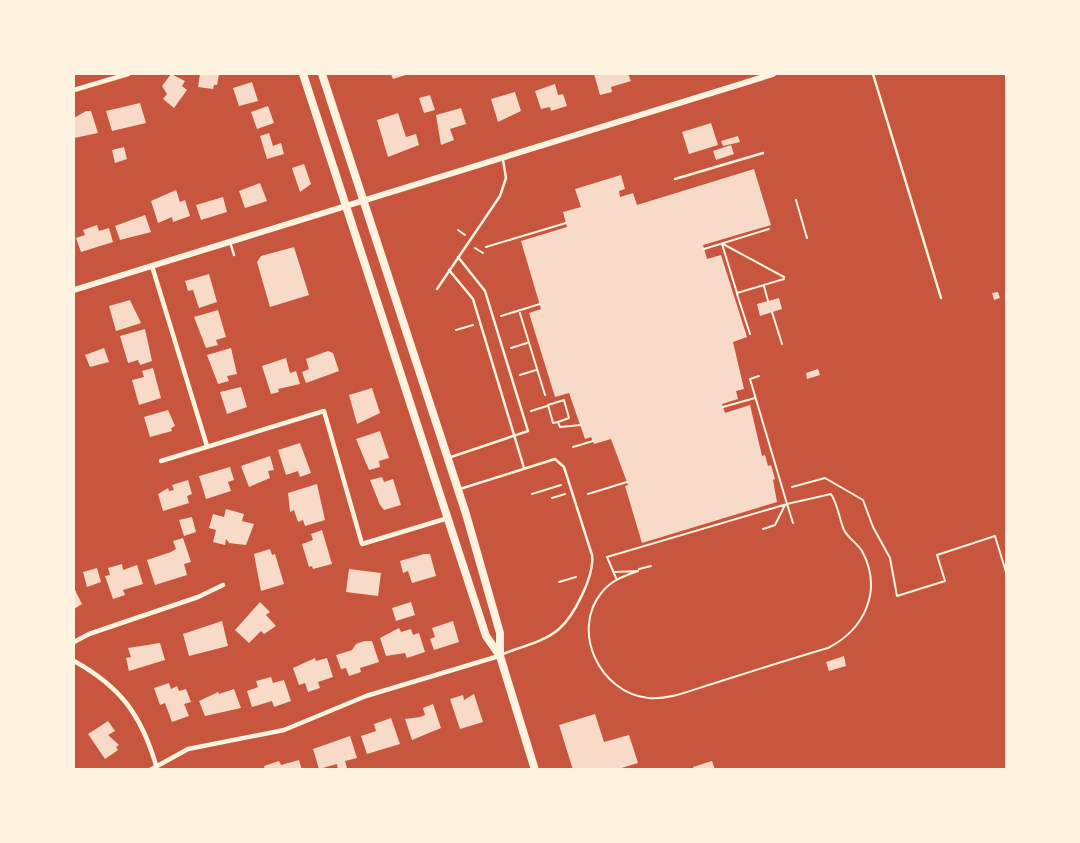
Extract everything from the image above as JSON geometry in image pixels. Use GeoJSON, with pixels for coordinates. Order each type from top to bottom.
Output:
{"type":"FeatureCollection","features":[{"type":"Feature","properties":{"kind":"main road"},"geometry":{"type":"LineString","coordinates":[[303,74],[486,636],[500,656]]}},
{"type":"Feature","properties":{"kind":"main road"},"geometry":{"type":"LineString","coordinates":[[322,74],[405,321],[458,490],[500,633],[500,656],[535,769]]}},
{"type":"Feature","properties":{"kind":"street"},"geometry":{"type":"LineString","coordinates":[[74,90],[128,74]]}},
{"type":"Feature","properties":{"kind":"street"},"geometry":{"type":"LineString","coordinates":[[74,290],[773,74]]}},
{"type":"Feature","properties":{"kind":"street"},"geometry":{"type":"LineString","coordinates":[[152,266],[207,446]]}},
{"type":"Feature","properties":{"kind":"street"},"geometry":{"type":"LineString","coordinates":[[160,461],[324,411],[362,544],[449,517]]}},
{"type":"Feature","properties":{"kind":"street"},"geometry":{"type":"LineString","coordinates":[[74,642],[89,634],[198,597],[223,585]]}},
{"type":"Feature","properties":{"kind":"street"},"geometry":{"type":"LineString","coordinates":[[150,769],[188,749],[305,724],[366,696],[500,656]]}},
{"type":"Feature","properties":{"kind":"street"},"geometry":{"type":"LineString","coordinates":[[74,662],[120,694],[131,706],[140,719],[156,765]]}},
{"type":"Feature","properties":{"kind":"lane"},"geometry":{"type":"LineString","coordinates":[[873,74],[941,298]]}},
{"type":"Feature","properties":{"kind":"lane"},"geometry":{"type":"LineString","coordinates":[[675,180],[764,153]]}},
{"type":"Feature","properties":{"kind":"lane"},"geometry":{"type":"LineString","coordinates":[[437,289],[500,196],[506,178],[502,157]]}},
{"type":"Feature","properties":{"kind":"lane"},"geometry":{"type":"LineString","coordinates":[[230,242],[234,255]]}},
{"type":"Feature","properties":{"kind":"lane"},"geometry":{"type":"LineString","coordinates":[[448,458],[527,434],[528,429],[485,291],[458,257]]}},
{"type":"Feature","properties":{"kind":"lane"},"geometry":{"type":"LineString","coordinates":[[449,270],[472,299],[524,468]]}},
{"type":"Feature","properties":{"kind":"lane"},"geometry":{"type":"LineString","coordinates":[[368,302],[378,299]]}},
{"type":"Feature","properties":{"kind":"lane"},"geometry":{"type":"LineString","coordinates":[[458,490],[555,459],[564,467],[594,568],[590,581],[559,629],[500,656]]}},
{"type":"Feature","properties":{"kind":"path"},"geometry":{"type":"LineString","coordinates":[[796,200],[807,238]]}},
{"type":"Feature","properties":{"kind":"path"},"geometry":{"type":"LineString","coordinates":[[486,247],[566,223]]}},
{"type":"Feature","properties":{"kind":"path"},"geometry":{"type":"LineString","coordinates":[[458,229],[483,253]]}},
{"type":"Feature","properties":{"kind":"path"},"geometry":{"type":"LineString","coordinates":[[704,249],[769,229]]}},
{"type":"Feature","properties":{"kind":"path"},"geometry":{"type":"LineString","coordinates":[[722,244],[784,278],[737,293]]}},
{"type":"Feature","properties":{"kind":"path"},"geometry":{"type":"LineString","coordinates":[[722,244],[750,334]]}},
{"type":"Feature","properties":{"kind":"path"},"geometry":{"type":"LineString","coordinates":[[764,285],[768,301]]}},
{"type":"Feature","properties":{"kind":"path"},"geometry":{"type":"LineString","coordinates":[[501,316],[540,304]]}},
{"type":"Feature","properties":{"kind":"path"},"geometry":{"type":"LineString","coordinates":[[519,310],[545,395]]}},
{"type":"Feature","properties":{"kind":"path"},"geometry":{"type":"LineString","coordinates":[[772,312],[782,344]]}},
{"type":"Feature","properties":{"kind":"path"},"geometry":{"type":"LineString","coordinates":[[456,330],[474,325]]}},
{"type":"Feature","properties":{"kind":"path"},"geometry":{"type":"LineString","coordinates":[[511,348],[529,342]]}},
{"type":"Feature","properties":{"kind":"path"},"geometry":{"type":"LineString","coordinates":[[520,375],[537,370]]}},
{"type":"Feature","properties":{"kind":"path"},"geometry":{"type":"LineString","coordinates":[[759,376],[750,379],[793,523]]}},
{"type":"Feature","properties":{"kind":"path"},"geometry":{"type":"LineString","coordinates":[[723,407],[756,397]]}},
{"type":"Feature","properties":{"kind":"path"},"geometry":{"type":"LineString","coordinates":[[531,411],[570,398]]}},
{"type":"Feature","properties":{"kind":"path"},"geometry":{"type":"LineString","coordinates":[[548,406],[553,423],[569,418],[564,400]]}},
{"type":"Feature","properties":{"kind":"path"},"geometry":{"type":"LineString","coordinates":[[558,422],[560,427],[581,425]]}},
{"type":"Feature","properties":{"kind":"path"},"geometry":{"type":"LineString","coordinates":[[573,447],[593,441]]}},
{"type":"Feature","properties":{"kind":"path"},"geometry":{"type":"LineString","coordinates":[[792,488],[825,478],[863,500],[873,527],[890,558],[897,596],[945,581],[937,555],[996,536],[1006,572]]}},
{"type":"Feature","properties":{"kind":"path"},"geometry":{"type":"LineString","coordinates":[[532,494],[569,482]]}},
{"type":"Feature","properties":{"kind":"path"},"geometry":{"type":"LineString","coordinates":[[588,494],[627,482]]}},
{"type":"Feature","properties":{"kind":"path"},"geometry":{"type":"LineString","coordinates":[[552,498],[572,492]]}},
{"type":"Feature","properties":{"kind":"path"},"geometry":{"type":"LineString","coordinates":[[616,579],[607,557],[786,504],[831,494],[845,534],[860,548],[868,564],[871,592],[861,621],[851,634],[828,648],[671,696],[634,695],[611,682],[601,671],[589,639],[596,602],[616,579],[638,569]]}},
{"type":"Feature","properties":{"kind":"path"},"geometry":{"type":"LineString","coordinates":[[763,529],[775,525],[786,504]]}},
{"type":"Feature","properties":{"kind":"path"},"geometry":{"type":"LineString","coordinates":[[614,572],[651,566]]}},
{"type":"Feature","properties":{"kind":"path"},"geometry":{"type":"LineString","coordinates":[[559,582],[576,576]]}},
{"type":"Feature","properties":{"kind":"building"},"geometry":{"type":"Polygon","coordinates":[[[171,74],[185,81],[182,86],[187,90],[174,108],[163,99],[167,94],[162,86],[171,74]]]}},
{"type":"Feature","properties":{"kind":"building"},"geometry":{"type":"Polygon","coordinates":[[[200,74],[219,74],[217,85],[214,85],[213,89],[198,87],[200,74]]]}},
{"type":"Feature","properties":{"kind":"building"},"geometry":{"type":"Polygon","coordinates":[[[391,74],[409,74],[393,79],[391,74]]]}},
{"type":"Feature","properties":{"kind":"building"},"geometry":{"type":"Polygon","coordinates":[[[594,74],[628,74],[631,81],[611,87],[612,92],[600,95],[594,74]]]}},
{"type":"Feature","properties":{"kind":"building"},"geometry":{"type":"Polygon","coordinates":[[[252,82],[258,101],[239,106],[233,88],[252,82]]]}},
{"type":"Feature","properties":{"kind":"building"},"geometry":{"type":"Polygon","coordinates":[[[555,84],[558,95],[563,94],[567,106],[551,111],[550,107],[541,109],[535,91],[555,84]]]}},
{"type":"Feature","properties":{"kind":"building"},"geometry":{"type":"Polygon","coordinates":[[[515,92],[521,111],[498,122],[491,99],[515,92]]]}},
{"type":"Feature","properties":{"kind":"building"},"geometry":{"type":"Polygon","coordinates":[[[430,95],[435,110],[424,113],[419,98],[430,95]]]}},
{"type":"Feature","properties":{"kind":"building"},"geometry":{"type":"Polygon","coordinates":[[[140,103],[146,123],[112,131],[106,111],[140,103]]]}},
{"type":"Feature","properties":{"kind":"building"},"geometry":{"type":"Polygon","coordinates":[[[268,106],[274,123],[257,129],[251,112],[268,106]]]}},
{"type":"Feature","properties":{"kind":"building"},"geometry":{"type":"Polygon","coordinates":[[[461,108],[466,124],[450,129],[454,140],[441,145],[436,115],[461,108]]]}},
{"type":"Feature","properties":{"kind":"building"},"geometry":{"type":"Polygon","coordinates":[[[91,111],[98,133],[74,138],[74,118],[91,111]]]}},
{"type":"Feature","properties":{"kind":"building"},"geometry":{"type":"Polygon","coordinates":[[[398,113],[406,137],[416,134],[419,145],[388,157],[377,120],[398,113]]]}},
{"type":"Feature","properties":{"kind":"building"},"geometry":{"type":"Polygon","coordinates":[[[711,123],[718,145],[689,154],[682,132],[711,123]]]}},
{"type":"Feature","properties":{"kind":"building"},"geometry":{"type":"Polygon","coordinates":[[[269,133],[273,146],[281,143],[284,154],[267,159],[260,136],[269,133]]]}},
{"type":"Feature","properties":{"kind":"building"},"geometry":{"type":"Polygon","coordinates":[[[738,136],[740,142],[723,146],[721,141],[738,136]]]}},
{"type":"Feature","properties":{"kind":"building"},"geometry":{"type":"Polygon","coordinates":[[[731,145],[734,154],[716,160],[713,151],[731,145]]]}},
{"type":"Feature","properties":{"kind":"building"},"geometry":{"type":"Polygon","coordinates":[[[124,147],[127,159],[115,163],[112,150],[124,147]]]}},
{"type":"Feature","properties":{"kind":"building"},"geometry":{"type":"Polygon","coordinates":[[[304,164],[311,184],[300,192],[292,168],[304,164]]]}},
{"type":"Feature","properties":{"kind":"building"},"geometry":{"type":"Polygon","coordinates":[[[754,169],[771,225],[703,245],[707,259],[721,255],[747,337],[733,342],[744,389],[736,391],[738,399],[722,404],[725,413],[750,405],[762,456],[765,455],[768,466],[771,465],[775,479],[777,502],[642,543],[625,486],[628,485],[611,439],[594,444],[591,437],[585,439],[569,393],[555,397],[529,313],[541,309],[521,241],[567,227],[563,212],[581,207],[575,189],[621,175],[625,189],[619,191],[620,197],[633,193],[637,205],[754,169]]]}},
{"type":"Feature","properties":{"kind":"building"},"geometry":{"type":"Polygon","coordinates":[[[260,183],[267,201],[245,208],[239,191],[260,183]]]}},
{"type":"Feature","properties":{"kind":"building"},"geometry":{"type":"Polygon","coordinates":[[[176,190],[180,202],[185,200],[190,216],[173,222],[172,217],[158,223],[151,201],[176,190]]]}},
{"type":"Feature","properties":{"kind":"building"},"geometry":{"type":"Polygon","coordinates":[[[223,197],[227,212],[201,220],[196,205],[223,197]]]}},
{"type":"Feature","properties":{"kind":"building"},"geometry":{"type":"Polygon","coordinates":[[[145,215],[151,232],[120,240],[115,226],[145,215]]]}},
{"type":"Feature","properties":{"kind":"building"},"geometry":{"type":"Polygon","coordinates":[[[97,225],[99,231],[109,228],[113,242],[81,252],[76,238],[85,235],[83,230],[97,225]]]}},
{"type":"Feature","properties":{"kind":"building"},"geometry":{"type":"Polygon","coordinates":[[[294,247],[309,295],[270,307],[257,262],[261,256],[294,247]]]}},
{"type":"Feature","properties":{"kind":"building"},"geometry":{"type":"Polygon","coordinates":[[[209,274],[217,302],[199,308],[193,290],[188,291],[185,281],[209,274]]]}},
{"type":"Feature","properties":{"kind":"building"},"geometry":{"type":"Polygon","coordinates":[[[998,292],[1000,298],[994,300],[992,293],[998,292]]]}},
{"type":"Feature","properties":{"kind":"building"},"geometry":{"type":"Polygon","coordinates":[[[779,298],[782,309],[760,316],[757,304],[779,298]]]}},
{"type":"Feature","properties":{"kind":"building"},"geometry":{"type":"Polygon","coordinates":[[[130,300],[141,323],[116,331],[109,306],[130,300]]]}},
{"type":"Feature","properties":{"kind":"building"},"geometry":{"type":"Polygon","coordinates":[[[218,310],[226,337],[216,340],[218,345],[206,348],[194,317],[218,310]]]}},
{"type":"Feature","properties":{"kind":"building"},"geometry":{"type":"Polygon","coordinates":[[[145,329],[152,361],[140,365],[138,360],[128,363],[120,336],[145,329]]]}},
{"type":"Feature","properties":{"kind":"building"},"geometry":{"type":"Polygon","coordinates":[[[104,348],[109,362],[90,367],[85,355],[104,348]]]}},
{"type":"Feature","properties":{"kind":"building"},"geometry":{"type":"Polygon","coordinates":[[[231,348],[237,374],[227,376],[229,381],[218,384],[207,355],[231,348]]]}},
{"type":"Feature","properties":{"kind":"building"},"geometry":{"type":"Polygon","coordinates":[[[328,351],[333,353],[339,371],[306,383],[302,372],[309,369],[306,359],[328,351]]]}},
{"type":"Feature","properties":{"kind":"building"},"geometry":{"type":"Polygon","coordinates":[[[286,358],[290,373],[296,371],[300,384],[278,389],[279,392],[271,394],[262,366],[286,358]]]}},
{"type":"Feature","properties":{"kind":"building"},"geometry":{"type":"Polygon","coordinates":[[[153,368],[161,398],[139,405],[132,380],[144,377],[142,371],[153,368]]]}},
{"type":"Feature","properties":{"kind":"building"},"geometry":{"type":"Polygon","coordinates":[[[818,369],[820,375],[807,379],[806,373],[818,369]]]}},
{"type":"Feature","properties":{"kind":"building"},"geometry":{"type":"Polygon","coordinates":[[[241,387],[247,407],[227,414],[220,392],[241,387]]]}},
{"type":"Feature","properties":{"kind":"building"},"geometry":{"type":"Polygon","coordinates":[[[372,388],[380,413],[357,424],[349,395],[372,388]]]}},
{"type":"Feature","properties":{"kind":"building"},"geometry":{"type":"Polygon","coordinates":[[[168,410],[175,426],[171,428],[172,431],[150,437],[144,417],[168,410]]]}},
{"type":"Feature","properties":{"kind":"building"},"geometry":{"type":"Polygon","coordinates":[[[380,431],[389,458],[379,461],[380,467],[369,470],[356,439],[380,431]]]}},
{"type":"Feature","properties":{"kind":"building"},"geometry":{"type":"Polygon","coordinates":[[[300,443],[311,473],[300,477],[298,471],[286,475],[278,450],[300,443]]]}},
{"type":"Feature","properties":{"kind":"building"},"geometry":{"type":"Polygon","coordinates":[[[270,456],[274,470],[268,471],[270,478],[249,487],[241,466],[270,456]]]}},
{"type":"Feature","properties":{"kind":"building"},"geometry":{"type":"Polygon","coordinates":[[[230,467],[234,480],[228,482],[231,491],[206,499],[199,476],[230,467]]]}},
{"type":"Feature","properties":{"kind":"building"},"geometry":{"type":"Polygon","coordinates":[[[382,477],[384,482],[393,479],[401,505],[384,510],[380,505],[370,480],[382,477]]]}},
{"type":"Feature","properties":{"kind":"building"},"geometry":{"type":"Polygon","coordinates":[[[188,480],[192,494],[187,496],[189,503],[163,511],[158,494],[168,488],[169,491],[174,490],[172,485],[188,480]]]}},
{"type":"Feature","properties":{"kind":"building"},"geometry":{"type":"Polygon","coordinates":[[[317,484],[325,520],[305,526],[303,520],[298,522],[294,510],[290,512],[288,493],[317,484]]]}},
{"type":"Feature","properties":{"kind":"building"},"geometry":{"type":"Polygon","coordinates":[[[226,509],[244,514],[242,521],[254,524],[246,545],[229,543],[226,539],[225,545],[213,542],[216,530],[209,528],[213,514],[224,517],[226,509]]]}},
{"type":"Feature","properties":{"kind":"building"},"geometry":{"type":"Polygon","coordinates":[[[192,517],[196,532],[184,536],[179,520],[192,517]]]}},
{"type":"Feature","properties":{"kind":"building"},"geometry":{"type":"Polygon","coordinates":[[[322,530],[332,564],[313,569],[312,566],[309,567],[302,544],[313,540],[311,534],[322,530]]]}},
{"type":"Feature","properties":{"kind":"building"},"geometry":{"type":"Polygon","coordinates":[[[183,538],[191,562],[184,564],[187,575],[155,585],[147,560],[176,549],[173,541],[183,538]]]}},
{"type":"Feature","properties":{"kind":"building"},"geometry":{"type":"Polygon","coordinates":[[[270,549],[272,555],[275,554],[284,584],[261,591],[254,554],[270,549]]]}},
{"type":"Feature","properties":{"kind":"building"},"geometry":{"type":"Polygon","coordinates":[[[430,554],[436,576],[412,583],[408,571],[403,573],[400,561],[430,554]]]}},
{"type":"Feature","properties":{"kind":"building"},"geometry":{"type":"Polygon","coordinates":[[[122,564],[123,570],[137,565],[143,584],[123,590],[125,595],[113,599],[105,576],[110,575],[108,568],[122,564]]]}},
{"type":"Feature","properties":{"kind":"building"},"geometry":{"type":"Polygon","coordinates":[[[97,568],[101,582],[87,587],[83,572],[97,568]]]}},
{"type":"Feature","properties":{"kind":"building"},"geometry":{"type":"Polygon","coordinates":[[[349,569],[381,573],[378,596],[346,592],[349,569]]]}},
{"type":"Feature","properties":{"kind":"building"},"geometry":{"type":"Polygon","coordinates":[[[74,588],[82,604],[74,609],[74,588]]]}},
{"type":"Feature","properties":{"kind":"building"},"geometry":{"type":"Polygon","coordinates":[[[260,602],[270,612],[266,615],[276,626],[264,634],[261,631],[249,643],[235,630],[260,602]]]}},
{"type":"Feature","properties":{"kind":"building"},"geometry":{"type":"Polygon","coordinates":[[[411,602],[415,615],[396,621],[392,608],[411,602]]]}},
{"type":"Feature","properties":{"kind":"building"},"geometry":{"type":"Polygon","coordinates":[[[222,621],[228,646],[189,656],[183,634],[222,621]]]}},
{"type":"Feature","properties":{"kind":"building"},"geometry":{"type":"Polygon","coordinates":[[[453,621],[459,642],[434,650],[430,639],[435,637],[432,628],[453,621]]]}},
{"type":"Feature","properties":{"kind":"building"},"geometry":{"type":"Polygon","coordinates":[[[399,628],[401,632],[411,629],[413,635],[419,633],[425,652],[407,658],[405,653],[386,656],[380,638],[399,628]]]}},
{"type":"Feature","properties":{"kind":"building"},"geometry":{"type":"Polygon","coordinates":[[[372,641],[379,662],[360,668],[361,672],[349,676],[346,668],[341,669],[336,655],[352,650],[356,644],[372,641]]]}},
{"type":"Feature","properties":{"kind":"building"},"geometry":{"type":"Polygon","coordinates":[[[160,643],[165,660],[129,671],[126,658],[131,657],[128,648],[160,643]]]}},
{"type":"Feature","properties":{"kind":"building"},"geometry":{"type":"Polygon","coordinates":[[[844,656],[846,666],[829,671],[826,662],[844,656]]]}},
{"type":"Feature","properties":{"kind":"building"},"geometry":{"type":"Polygon","coordinates":[[[315,658],[316,661],[327,658],[333,677],[318,682],[320,688],[308,692],[305,683],[299,685],[293,668],[315,658]]]}},
{"type":"Feature","properties":{"kind":"building"},"geometry":{"type":"Polygon","coordinates":[[[271,677],[273,683],[284,680],[291,701],[274,707],[272,701],[252,707],[247,691],[258,687],[256,681],[271,677]]]}},
{"type":"Feature","properties":{"kind":"building"},"geometry":{"type":"Polygon","coordinates":[[[169,683],[171,689],[177,686],[179,691],[186,689],[191,702],[184,704],[189,716],[172,722],[165,703],[160,705],[154,688],[169,683]]]}},
{"type":"Feature","properties":{"kind":"building"},"geometry":{"type":"Polygon","coordinates":[[[234,689],[241,708],[205,716],[199,701],[218,692],[219,694],[234,689]]]}},
{"type":"Feature","properties":{"kind":"building"},"geometry":{"type":"Polygon","coordinates":[[[474,694],[483,722],[460,729],[450,699],[463,695],[464,700],[474,694]]]}},
{"type":"Feature","properties":{"kind":"building"},"geometry":{"type":"Polygon","coordinates":[[[433,704],[441,728],[412,740],[405,719],[425,715],[423,708],[433,704]]]}},
{"type":"Feature","properties":{"kind":"building"},"geometry":{"type":"Polygon","coordinates":[[[595,714],[604,742],[629,735],[638,763],[615,770],[573,770],[559,725],[595,714]]]}},
{"type":"Feature","properties":{"kind":"building"},"geometry":{"type":"Polygon","coordinates":[[[391,718],[400,744],[367,754],[361,736],[376,731],[374,724],[391,718]]]}},
{"type":"Feature","properties":{"kind":"building"},"geometry":{"type":"Polygon","coordinates":[[[108,721],[115,731],[108,735],[119,745],[116,747],[118,750],[105,759],[88,734],[108,721]]]}},
{"type":"Feature","properties":{"kind":"building"},"geometry":{"type":"Polygon","coordinates":[[[350,736],[357,758],[345,761],[347,768],[338,770],[337,764],[319,769],[313,749],[350,736]]]}},
{"type":"Feature","properties":{"kind":"building"},"geometry":{"type":"Polygon","coordinates":[[[299,760],[302,770],[265,770],[264,766],[279,761],[281,765],[299,760]]]}},
{"type":"Feature","properties":{"kind":"building"},"geometry":{"type":"Polygon","coordinates":[[[712,761],[715,770],[694,770],[693,767],[712,761]]]}}]}
